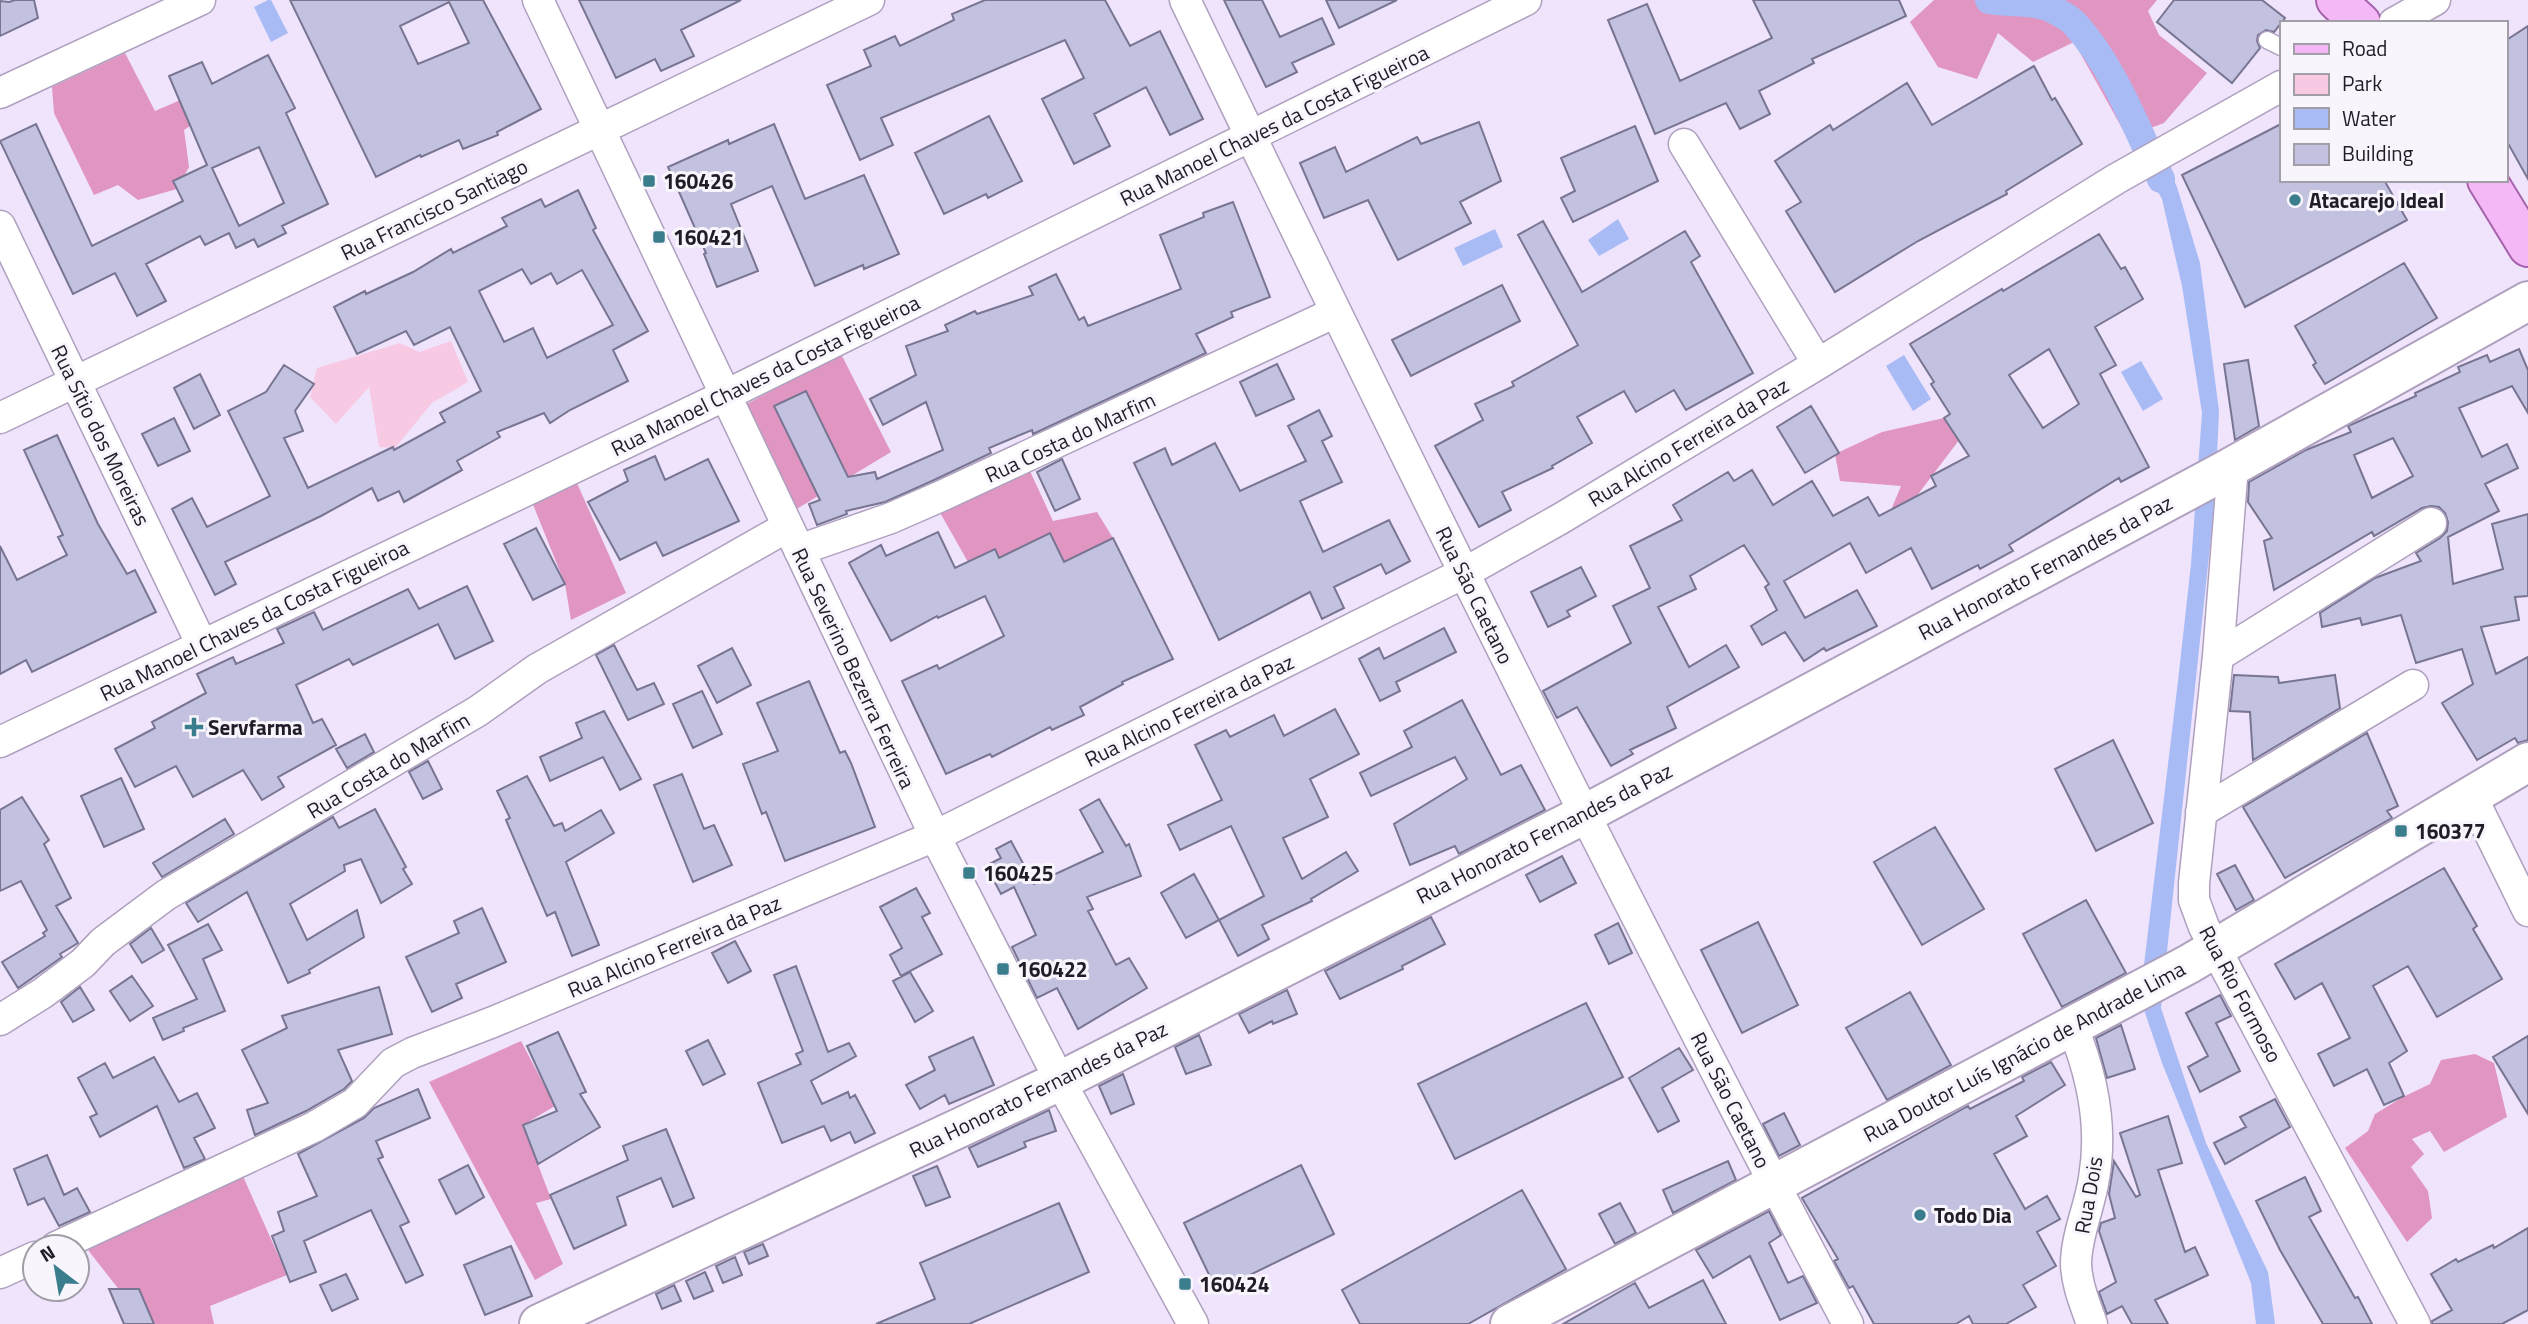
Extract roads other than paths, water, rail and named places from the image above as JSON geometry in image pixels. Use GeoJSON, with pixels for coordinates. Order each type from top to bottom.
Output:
{"type":"FeatureCollection","features":[{"type":"Feature","properties":{"kind":"main road"},"geometry":{"type":"LineString","coordinates":[[2336,0],[2359,21]]}},
{"type":"Feature","properties":{"kind":"main road"},"geometry":{"type":"LineString","coordinates":[[2488,182],[2528,247]]}},
{"type":"Feature","properties":{"kind":"main road","name":"Rua Honorato Fernandes da Paz"},"geometry":{"type":"LineString","coordinates":[[539,1324],[1060,1081],[1585,814],[2216,474],[2528,301]]}},
{"type":"Feature","properties":{"kind":"main road","name":"Rua Doutor Luís Ignácio de Andrade Lima"},"geometry":{"type":"LineString","coordinates":[[1533,1319],[1774,1185],[2203,956],[2528,762]]}},
{"type":"Feature","properties":{"kind":"street"},"geometry":{"type":"LineString","coordinates":[[0,93],[200,0]]}},
{"type":"Feature","properties":{"kind":"street","name":"Rua Severino Bezerra Ferreira"},"geometry":{"type":"LineString","coordinates":[[538,0],[935,836],[1060,1081],[1193,1324]]}},
{"type":"Feature","properties":{"kind":"street","name":"Rua Francisco Santiago"},"geometry":{"type":"LineString","coordinates":[[0,418],[869,0]]}},
{"type":"Feature","properties":{"kind":"street","name":"Rua São Caetano"},"geometry":{"type":"LineString","coordinates":[[1185,0],[1464,573],[1774,1185],[1848,1324]]}},
{"type":"Feature","properties":{"kind":"street","name":"Rua Manoel Chaves da Costa Figueiroa"},"geometry":{"type":"LineString","coordinates":[[0,742],[726,395],[1526,0]]}},
{"type":"Feature","properties":{"kind":"street"},"geometry":{"type":"LineString","coordinates":[[2398,21],[2435,0]]}},
{"type":"Feature","properties":{"kind":"street","name":"Rua Alcino Ferreira da Paz"},"geometry":{"type":"LineString","coordinates":[[86,1233],[314,1127],[355,1103],[393,1063],[412,1053],[493,1022],[935,836],[1464,573],[1560,519],[1818,364],[2148,161],[2280,87]]}},
{"type":"Feature","properties":{"kind":"street"},"geometry":{"type":"LineString","coordinates":[[1684,144],[1818,364]]}},
{"type":"Feature","properties":{"kind":"street","name":"Rua Sítio dos Moreiras"},"geometry":{"type":"LineString","coordinates":[[0,226],[202,645]]}},
{"type":"Feature","properties":{"kind":"street","name":"Rua Costa do Marfim"},"geometry":{"type":"LineString","coordinates":[[0,1020],[83,963],[103,942],[166,895],[478,711],[537,669],[793,539],[891,518],[1336,312]]}},
{"type":"Feature","properties":{"kind":"street","name":"Rua Rio Formoso"},"geometry":{"type":"LineString","coordinates":[[2216,474],[2218,656],[2194,900],[2204,928],[2203,956],[2415,1324]]}},
{"type":"Feature","properties":{"kind":"street"},"geometry":{"type":"LineString","coordinates":[[2218,656],[2431,523]]}},
{"type":"Feature","properties":{"kind":"street"},"geometry":{"type":"LineString","coordinates":[[2201,812],[2413,685]]}},
{"type":"Feature","properties":{"kind":"street"},"geometry":{"type":"LineString","coordinates":[[2471,795],[2528,911]]}},
{"type":"Feature","properties":{"kind":"street","name":"Rua Dois"},"geometry":{"type":"LineString","coordinates":[[2072,1026],[2085,1058],[2095,1107],[2097,1144],[2094,1178],[2076,1262],[2080,1292],[2092,1324]]}},
{"type":"Feature","properties":{"kind":"street"},"geometry":{"type":"LineString","coordinates":[[0,1273],[21,1263]]}},
{"type":"Feature","properties":{"kind":"water"},"geometry":{"type":"Polygon","coordinates":[[[271,0],[288,33],[271,42],[254,7],[271,0]]]}},
{"type":"Feature","properties":{"kind":"water"},"geometry":{"type":"Polygon","coordinates":[[[2167,165],[2177,187],[2200,263],[2219,411],[2215,499],[2161,1008],[2206,1143],[2268,1272],[2275,1324],[2256,1324],[2251,1283],[2162,1063],[2140,998],[2191,564],[2202,413],[2182,286],[2162,199],[2149,176],[2167,165]]]}},
{"type":"Feature","properties":{"kind":"water"},"geometry":{"type":"Polygon","coordinates":[[[1618,219],[1629,239],[1599,256],[1588,240],[1618,219]]]}},
{"type":"Feature","properties":{"kind":"water"},"geometry":{"type":"Polygon","coordinates":[[[1495,229],[1503,247],[1463,266],[1454,248],[1495,229]]]}},
{"type":"Feature","properties":{"kind":"water"},"geometry":{"type":"Polygon","coordinates":[[[1904,355],[1931,399],[1913,411],[1886,366],[1904,355]]]}},
{"type":"Feature","properties":{"kind":"water"},"geometry":{"type":"Polygon","coordinates":[[[2141,361],[2163,399],[2143,411],[2121,372],[2141,361]]]}},
{"type":"Feature","properties":{"kind":"waterway"},"geometry":{"type":"LineString","coordinates":[[1989,0],[2041,5],[2062,14],[2075,24],[2113,78],[2161,179]]}},
{"type":"Feature","properties":{"kind":"place","name":"160426"},"geometry":{"type":"Point","coordinates":[649,181]}},
{"type":"Feature","properties":{"kind":"place","name":"Atacarejo Ideal"},"geometry":{"type":"Point","coordinates":[2295,200]}},
{"type":"Feature","properties":{"kind":"place","name":"160421"},"geometry":{"type":"Point","coordinates":[659,237]}},
{"type":"Feature","properties":{"kind":"place","name":"Servfarma"},"geometry":{"type":"Point","coordinates":[194,727]}},
{"type":"Feature","properties":{"kind":"place","name":"160377"},"geometry":{"type":"Point","coordinates":[2401,831]}},
{"type":"Feature","properties":{"kind":"place","name":"160425"},"geometry":{"type":"Point","coordinates":[969,873]}},
{"type":"Feature","properties":{"kind":"place","name":"160422"},"geometry":{"type":"Point","coordinates":[1003,969]}},
{"type":"Feature","properties":{"kind":"place","name":"Todo Dia"},"geometry":{"type":"Point","coordinates":[1920,1215]}},
{"type":"Feature","properties":{"kind":"place","name":"160424"},"geometry":{"type":"Point","coordinates":[1185,1284]}}]}
